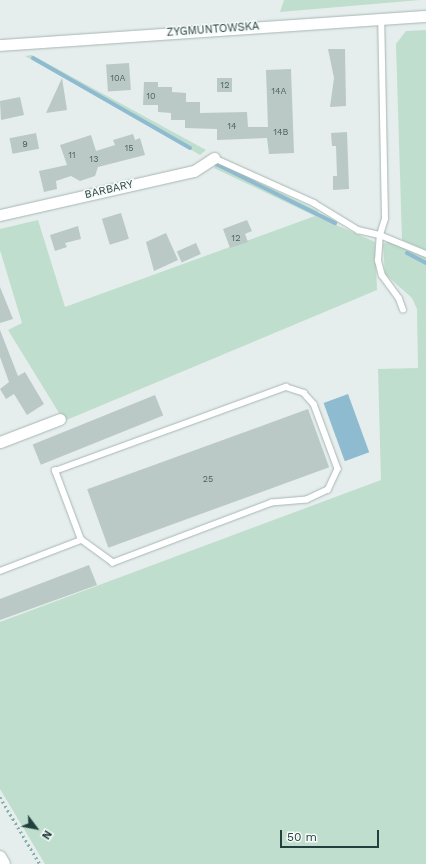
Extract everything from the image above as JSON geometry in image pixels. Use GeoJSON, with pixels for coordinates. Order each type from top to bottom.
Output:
{"type":"FeatureCollection","features":[{"type":"Feature","properties":{"kind":"main road"},"geometry":{"type":"LineString","coordinates":[[0,857],[4,864]]}},
{"type":"Feature","properties":{"kind":"street","name":"ZYGMUNTOWSKA"},"geometry":{"type":"LineString","coordinates":[[0,45],[426,16]]}},
{"type":"Feature","properties":{"kind":"street","name":"BARBARY"},"geometry":{"type":"LineString","coordinates":[[0,215],[194,171],[214,158]]}},
{"type":"Feature","properties":{"kind":"street"},"geometry":{"type":"LineString","coordinates":[[0,442],[60,418]]}},
{"type":"Feature","properties":{"kind":"lane"},"geometry":{"type":"LineString","coordinates":[[381,18],[385,218],[380,235],[378,261],[382,276],[399,299],[403,310]]}},
{"type":"Feature","properties":{"kind":"lane"},"geometry":{"type":"LineString","coordinates":[[214,158],[314,203],[358,230],[380,235],[426,254]]}},
{"type":"Feature","properties":{"kind":"lane"},"geometry":{"type":"LineString","coordinates":[[292,388],[312,400],[338,469],[333,484],[322,495],[307,500],[272,503],[113,563],[80,540],[55,472],[274,389],[292,388]]}},
{"type":"Feature","properties":{"kind":"lane"},"geometry":{"type":"LineString","coordinates":[[0,571],[80,540]]}},
{"type":"Feature","properties":{"kind":"path"},"geometry":{"type":"LineString","coordinates":[[0,797],[40,864]]}},
{"type":"Feature","properties":{"kind":"green space"},"geometry":{"type":"Polygon","coordinates":[[[284,0],[420,0],[280,12],[284,0]]]}},
{"type":"Feature","properties":{"kind":"green space"},"geometry":{"type":"Polygon","coordinates":[[[426,30],[426,250],[402,240],[396,44],[406,31],[426,30]]]}},
{"type":"Feature","properties":{"kind":"green space"},"geometry":{"type":"Polygon","coordinates":[[[32,55],[206,150],[200,155],[25,56],[32,55]]]}},
{"type":"Feature","properties":{"kind":"green space"},"geometry":{"type":"Polygon","coordinates":[[[217,162],[318,211],[316,216],[375,242],[377,290],[64,421],[8,330],[22,323],[0,250],[0,229],[38,220],[65,307],[315,216],[214,168],[217,162]]]}},
{"type":"Feature","properties":{"kind":"green space"},"geometry":{"type":"Polygon","coordinates":[[[389,241],[426,257],[426,864],[45,864],[0,789],[0,622],[381,480],[378,369],[418,368],[417,309],[412,298],[385,274],[383,244],[389,241]]]}},
{"type":"Feature","properties":{"kind":"water"},"geometry":{"type":"Polygon","coordinates":[[[348,394],[369,452],[345,461],[324,403],[348,394]]]}},
{"type":"Feature","properties":{"kind":"building"},"geometry":{"type":"Polygon","coordinates":[[[328,49],[345,49],[346,106],[330,107],[334,78],[328,49]]]}},
{"type":"Feature","properties":{"kind":"building"},"geometry":{"type":"Polygon","coordinates":[[[129,63],[131,90],[108,92],[106,65],[129,63]]]}},
{"type":"Feature","properties":{"kind":"building"},"geometry":{"type":"Polygon","coordinates":[[[291,69],[294,153],[269,154],[267,138],[217,140],[217,129],[185,128],[185,120],[171,120],[171,113],[158,112],[158,105],[143,105],[144,82],[158,82],[158,87],[172,87],[172,92],[186,93],[186,102],[200,102],[200,113],[247,112],[248,127],[268,127],[266,70],[291,69]]]}},
{"type":"Feature","properties":{"kind":"building"},"geometry":{"type":"Polygon","coordinates":[[[62,78],[67,110],[46,113],[62,78]]]}},
{"type":"Feature","properties":{"kind":"building"},"geometry":{"type":"Polygon","coordinates":[[[217,78],[232,78],[232,92],[217,92],[217,78]]]}},
{"type":"Feature","properties":{"kind":"building"},"geometry":{"type":"Polygon","coordinates":[[[20,97],[24,115],[1,120],[0,101],[20,97]]]}},
{"type":"Feature","properties":{"kind":"building"},"geometry":{"type":"Polygon","coordinates":[[[347,132],[349,189],[333,190],[333,176],[337,176],[336,146],[332,146],[331,133],[347,132]]]}},
{"type":"Feature","properties":{"kind":"building"},"geometry":{"type":"Polygon","coordinates":[[[36,133],[39,149],[13,154],[9,138],[36,133]]]}},
{"type":"Feature","properties":{"kind":"building"},"geometry":{"type":"Polygon","coordinates":[[[133,134],[135,140],[140,138],[145,155],[98,167],[95,176],[80,181],[71,176],[56,181],[57,189],[44,192],[39,171],[67,165],[60,145],[91,135],[96,151],[115,145],[113,140],[133,134]]]}},
{"type":"Feature","properties":{"kind":"building"},"geometry":{"type":"Polygon","coordinates":[[[121,213],[129,239],[110,245],[102,219],[121,213]]]}},
{"type":"Feature","properties":{"kind":"building"},"geometry":{"type":"Polygon","coordinates":[[[247,220],[252,231],[245,234],[248,242],[230,248],[223,229],[247,220]]]}},
{"type":"Feature","properties":{"kind":"building"},"geometry":{"type":"Polygon","coordinates":[[[78,226],[81,239],[65,243],[67,247],[55,251],[50,235],[78,226]]]}},
{"type":"Feature","properties":{"kind":"building"},"geometry":{"type":"Polygon","coordinates":[[[166,233],[178,260],[154,271],[146,242],[166,233]]]}},
{"type":"Feature","properties":{"kind":"building"},"geometry":{"type":"Polygon","coordinates":[[[196,243],[201,254],[182,263],[177,252],[196,243]]]}},
{"type":"Feature","properties":{"kind":"building"},"geometry":{"type":"Polygon","coordinates":[[[0,287],[13,319],[0,323],[0,287]]]}},
{"type":"Feature","properties":{"kind":"building"},"geometry":{"type":"Polygon","coordinates":[[[0,330],[18,376],[25,372],[44,404],[27,415],[14,394],[6,399],[0,389],[9,382],[0,357],[0,330]]]}},
{"type":"Feature","properties":{"kind":"building"},"geometry":{"type":"Polygon","coordinates":[[[155,395],[163,415],[41,465],[33,444],[155,395]]]}},
{"type":"Feature","properties":{"kind":"building"},"geometry":{"type":"Polygon","coordinates":[[[308,409],[329,467],[108,548],[87,489],[308,409]]]}},
{"type":"Feature","properties":{"kind":"building"},"geometry":{"type":"Polygon","coordinates":[[[89,565],[97,585],[0,620],[0,599],[89,565]]]}},
{"type":"Feature","properties":{"kind":"waterway"},"geometry":{"type":"LineString","coordinates":[[33,58],[190,148]]}},
{"type":"Feature","properties":{"kind":"waterway"},"geometry":{"type":"LineString","coordinates":[[216,164],[335,223]]}},
{"type":"Feature","properties":{"kind":"waterway"},"geometry":{"type":"LineString","coordinates":[[407,253],[426,263]]}}]}
